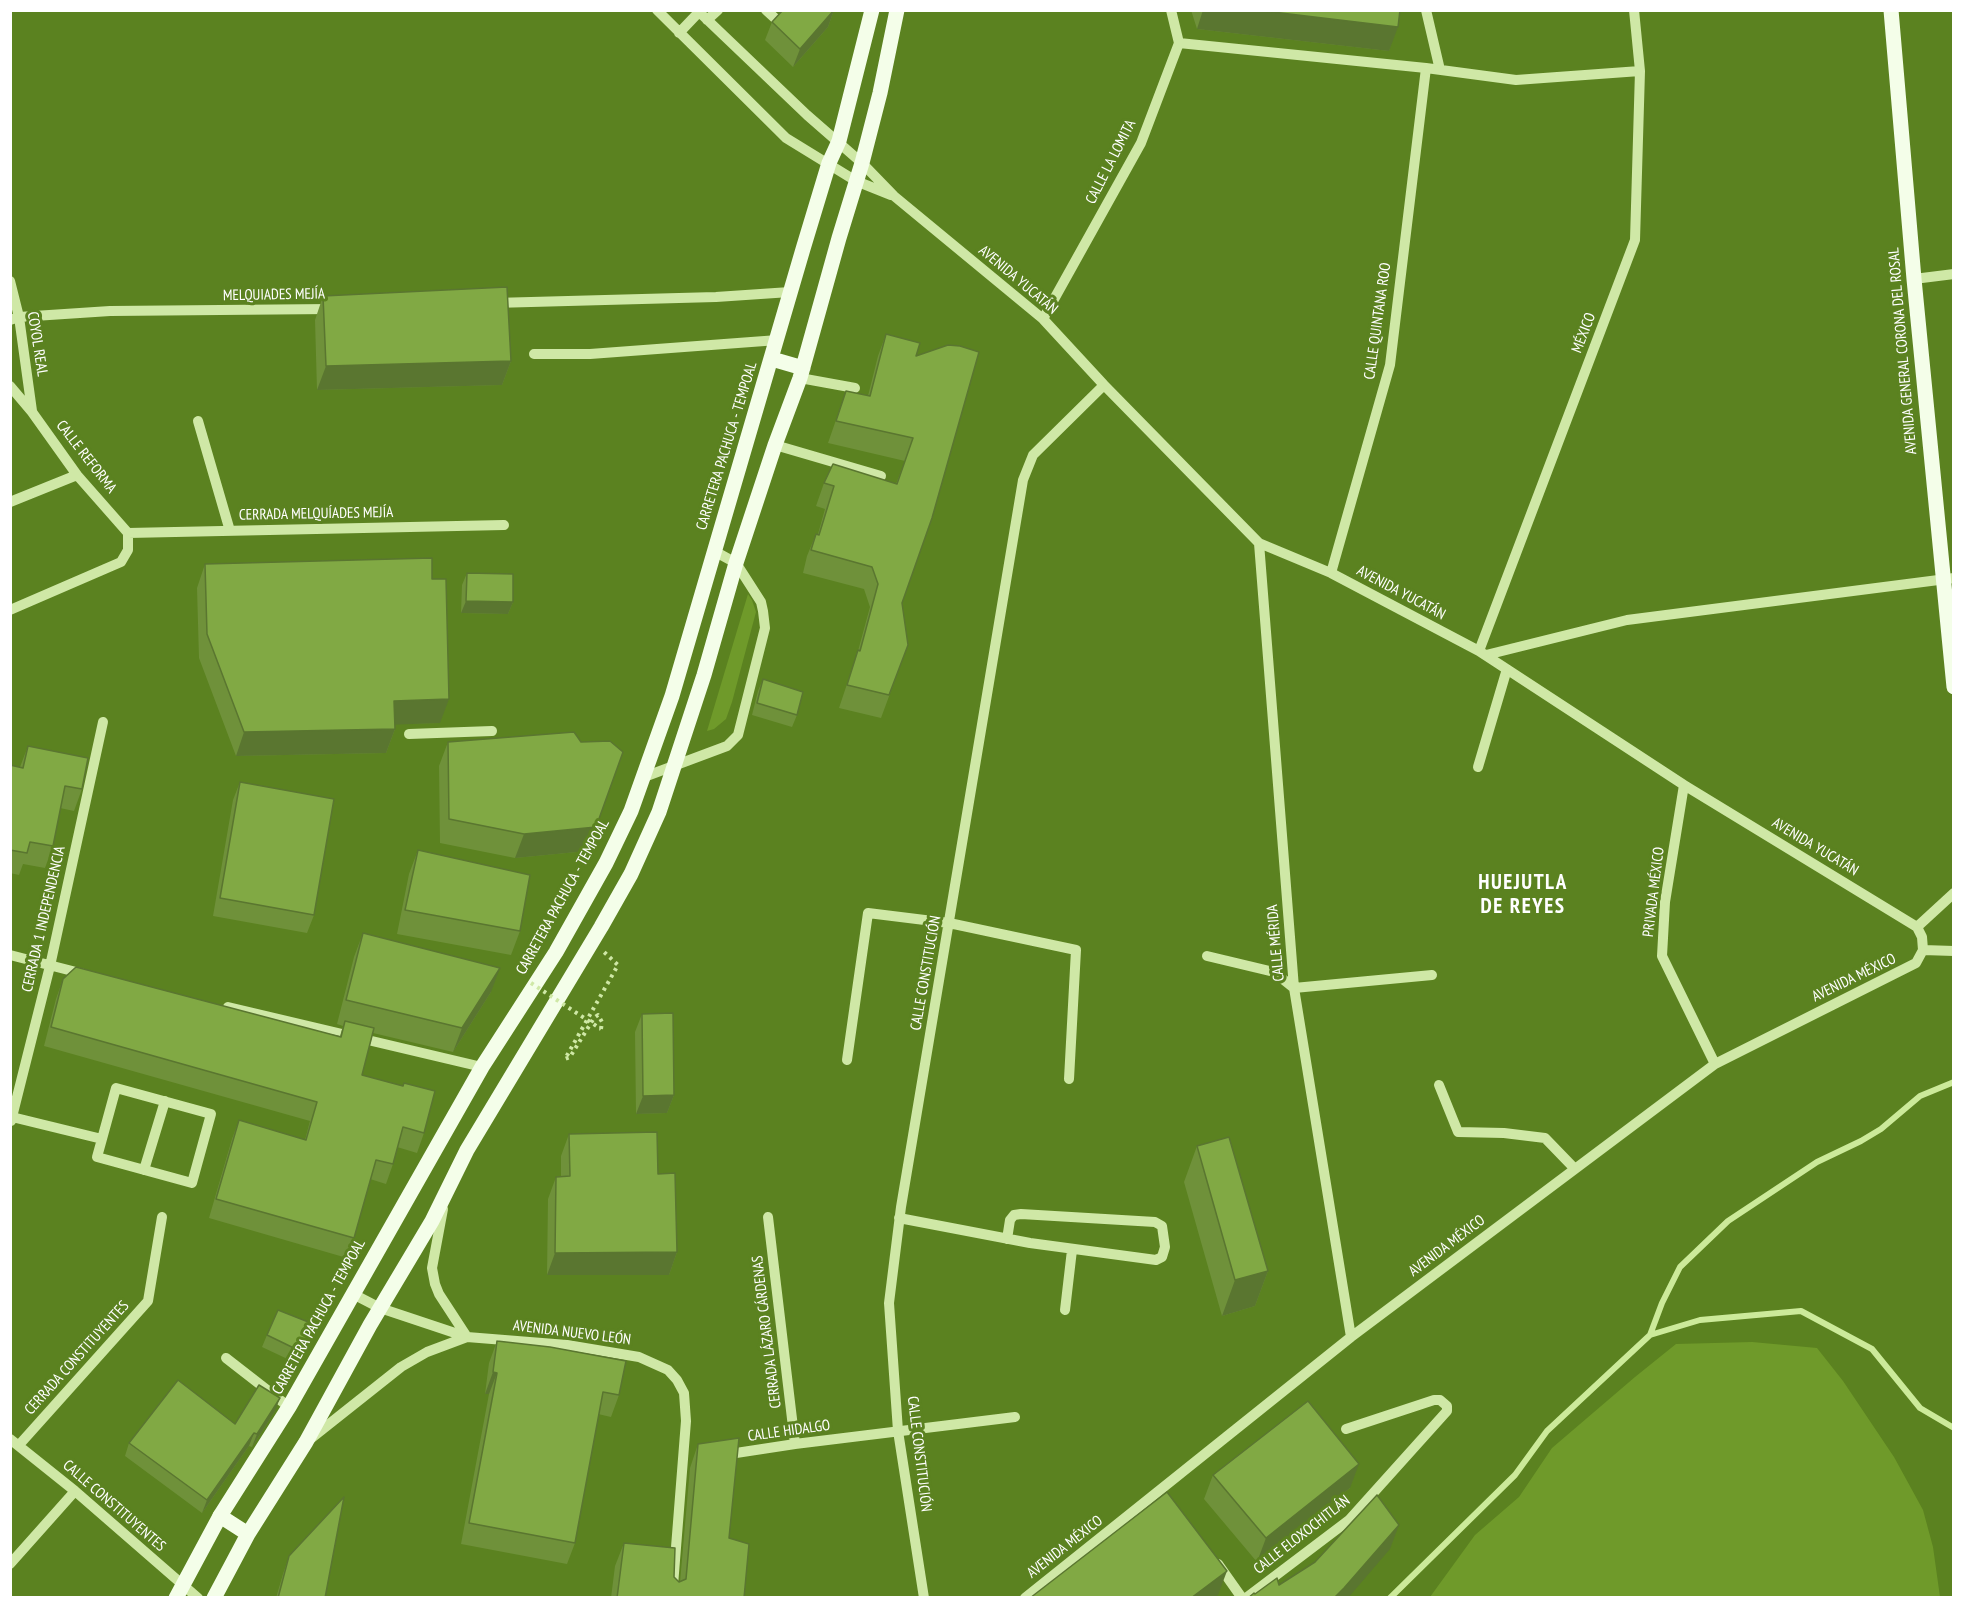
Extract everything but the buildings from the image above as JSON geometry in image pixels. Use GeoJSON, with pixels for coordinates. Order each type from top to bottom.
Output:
{"type":"FeatureCollection","features":[{"type":"Feature","properties":{"kind":"main road","name":"CARRETERA PACHUCA - TEMPOAL"},"geometry":{"type":"LineString","coordinates":[[176,1598],[220,1516],[289,1407],[482,1067],[556,952],[606,863],[630,811],[672,696],[778,340],[790,292],[829,163],[839,141],[872,10]]}},
{"type":"Feature","properties":{"kind":"main road"},"geometry":{"type":"LineString","coordinates":[[214,1598],[248,1534],[306,1442],[380,1308],[432,1221],[467,1150],[631,874],[660,812],[736,564],[802,373],[862,163],[880,93],[897,10]]}},
{"type":"Feature","properties":{"kind":"main road","name":"AVENIDA GENERAL CORONA DEL ROSAL"},"geometry":{"type":"LineString","coordinates":[[1891,10],[1914,279],[1948,579],[1953,687]]}},
{"type":"Feature","properties":{"kind":"main road"},"geometry":{"type":"LineString","coordinates":[[772,359],[802,373]]}},
{"type":"Feature","properties":{"kind":"main road"},"geometry":{"type":"LineString","coordinates":[[220,1516],[248,1534]]}},
{"type":"Feature","properties":{"kind":"street","name":"AVENIDA YUCATÁN"},"geometry":{"type":"LineString","coordinates":[[657,10],[786,138],[856,181],[894,196]]}},
{"type":"Feature","properties":{"kind":"street"},"geometry":{"type":"LineString","coordinates":[[679,33],[701,14],[718,10]]}},
{"type":"Feature","properties":{"kind":"street"},"geometry":{"type":"LineString","coordinates":[[766,10],[778,21]]}},
{"type":"Feature","properties":{"kind":"street"},"geometry":{"type":"LineString","coordinates":[[1171,10],[1179,43],[1426,68],[1515,80],[1640,71]]}},
{"type":"Feature","properties":{"kind":"street"},"geometry":{"type":"LineString","coordinates":[[1426,10],[1440,70]]}},
{"type":"Feature","properties":{"kind":"street","name":"MÉXICO"},"geometry":{"type":"LineString","coordinates":[[1483,653],[1635,240],[1640,71],[1635,10]]}},
{"type":"Feature","properties":{"kind":"street","name":"AVENIDA YUCATÁN"},"geometry":{"type":"LineString","coordinates":[[701,14],[807,115],[839,141],[894,196],[1043,319],[1104,385],[1259,543],[1331,573],[1483,653],[1684,785],[1917,927]]}},
{"type":"Feature","properties":{"kind":"street","name":"CALLE LA LOMITA"},"geometry":{"type":"LineString","coordinates":[[1043,319],[1141,143],[1179,43]]}},
{"type":"Feature","properties":{"kind":"street","name":"CALLE QUINTANA ROO"},"geometry":{"type":"LineString","coordinates":[[1331,573],[1390,365],[1426,68]]}},
{"type":"Feature","properties":{"kind":"street"},"geometry":{"type":"LineString","coordinates":[[1914,279],[1953,274]]}},
{"type":"Feature","properties":{"kind":"street","name":"COYOL REAL"},"geometry":{"type":"LineString","coordinates":[[10,281],[32,412]]}},
{"type":"Feature","properties":{"kind":"street"},"geometry":{"type":"LineString","coordinates":[[480,304],[716,297],[790,292]]}},
{"type":"Feature","properties":{"kind":"street","name":"MELQUIADES MEJÍA"},"geometry":{"type":"LineString","coordinates":[[15,319],[110,311],[339,309]]}},
{"type":"Feature","properties":{"kind":"street"},"geometry":{"type":"LineString","coordinates":[[534,354],[590,354],[778,340]]}},
{"type":"Feature","properties":{"kind":"street"},"geometry":{"type":"LineString","coordinates":[[802,373],[855,388]]}},
{"type":"Feature","properties":{"kind":"street","name":"CALLE CONSTITUCIÓN"},"geometry":{"type":"LineString","coordinates":[[924,1598],[898,1431],[889,1303],[899,1218],[1023,480],[1033,454],[1104,385]]}},
{"type":"Feature","properties":{"kind":"street","name":"CALLE REFORMA"},"geometry":{"type":"LineString","coordinates":[[10,386],[32,412],[77,475],[128,533]]}},
{"type":"Feature","properties":{"kind":"street"},"geometry":{"type":"LineString","coordinates":[[198,421],[230,531]]}},
{"type":"Feature","properties":{"kind":"street"},"geometry":{"type":"LineString","coordinates":[[776,445],[881,476]]}},
{"type":"Feature","properties":{"kind":"street"},"geometry":{"type":"LineString","coordinates":[[10,502],[77,475]]}},
{"type":"Feature","properties":{"kind":"street","name":"CERRADA MELQUÍADES MEJÍA"},"geometry":{"type":"LineString","coordinates":[[128,533],[504,525]]}},
{"type":"Feature","properties":{"kind":"street"},"geometry":{"type":"LineString","coordinates":[[10,610],[121,562],[128,550],[128,533]]}},
{"type":"Feature","properties":{"kind":"street","name":"CALLE MÉRIDA"},"geometry":{"type":"LineString","coordinates":[[1259,543],[1294,988],[1351,1337]]}},
{"type":"Feature","properties":{"kind":"street"},"geometry":{"type":"LineString","coordinates":[[644,777],[727,746],[738,735],[765,628],[762,603],[736,564],[714,551]]}},
{"type":"Feature","properties":{"kind":"street"},"geometry":{"type":"LineString","coordinates":[[1483,653],[1628,620],[1948,579]]}},
{"type":"Feature","properties":{"kind":"street"},"geometry":{"type":"LineString","coordinates":[[1478,767],[1507,669]]}},
{"type":"Feature","properties":{"kind":"street","name":"CERRADA 1 INDEPENDENCIA"},"geometry":{"type":"LineString","coordinates":[[11,1119],[50,966],[103,722]]}},
{"type":"Feature","properties":{"kind":"street"},"geometry":{"type":"LineString","coordinates":[[409,734],[492,731]]}},
{"type":"Feature","properties":{"kind":"street","name":"PRIVADA MÉXICO"},"geometry":{"type":"LineString","coordinates":[[1684,785],[1665,903],[1662,956],[1715,1064]]}},
{"type":"Feature","properties":{"kind":"street"},"geometry":{"type":"LineString","coordinates":[[1953,893],[1917,927],[1922,937],[1923,950],[1953,951]]}},
{"type":"Feature","properties":{"kind":"street"},"geometry":{"type":"LineString","coordinates":[[847,1060],[868,913],[950,923],[1076,951],[1069,1079]]}},
{"type":"Feature","properties":{"kind":"street","name":"AVENIDA MÉXICO"},"geometry":{"type":"LineString","coordinates":[[1025,1598],[1167,1493],[1351,1337],[1715,1064],[1916,963],[1923,950]]}},
{"type":"Feature","properties":{"kind":"street"},"geometry":{"type":"LineString","coordinates":[[10,955],[97,977]]}},
{"type":"Feature","properties":{"kind":"street"},"geometry":{"type":"LineString","coordinates":[[1207,956],[1275,972],[1294,988],[1432,975]]}},
{"type":"Feature","properties":{"kind":"street"},"geometry":{"type":"LineString","coordinates":[[213,1004],[482,1067]]}},
{"type":"Feature","properties":{"kind":"street"},"geometry":{"type":"LineString","coordinates":[[1439,1085],[1458,1132],[1504,1133],[1545,1138],[1575,1169]]}},
{"type":"Feature","properties":{"kind":"street"},"geometry":{"type":"LineString","coordinates":[[116,1088],[165,1101],[211,1114],[192,1183],[97,1157],[116,1088]]}},
{"type":"Feature","properties":{"kind":"street"},"geometry":{"type":"LineString","coordinates":[[144,1170],[165,1101]]}},
{"type":"Feature","properties":{"kind":"street"},"geometry":{"type":"LineString","coordinates":[[11,1119],[102,1139]]}},
{"type":"Feature","properties":{"kind":"street"},"geometry":{"type":"LineString","coordinates":[[306,1442],[401,1367],[427,1352],[467,1337],[439,1294],[433,1276],[432,1268],[445,1194]]}},
{"type":"Feature","properties":{"kind":"street"},"geometry":{"type":"LineString","coordinates":[[899,1218],[1007,1239],[1072,1250],[1156,1260],[1162,1257],[1165,1247],[1162,1226],[1155,1222],[1021,1214],[1014,1215],[1010,1220],[1007,1239]]}},
{"type":"Feature","properties":{"kind":"street","name":"CERRADA CONSTITUYENTES"},"geometry":{"type":"LineString","coordinates":[[15,1442],[148,1301],[162,1217]]}},
{"type":"Feature","properties":{"kind":"street","name":"CERRADA LÁZARO CÁRDENAS"},"geometry":{"type":"LineString","coordinates":[[768,1217],[795,1444]]}},
{"type":"Feature","properties":{"kind":"street"},"geometry":{"type":"LineString","coordinates":[[1065,1310],[1072,1250]]}},
{"type":"Feature","properties":{"kind":"street","name":"AVENIDA NUEVO LEÓN"},"geometry":{"type":"LineString","coordinates":[[352,1294],[380,1308],[467,1337],[567,1345],[639,1357],[659,1365],[677,1380],[684,1393],[689,1461],[672,1598]]}},
{"type":"Feature","properties":{"kind":"street"},"geometry":{"type":"LineString","coordinates":[[226,1359],[289,1407]]}},
{"type":"Feature","properties":{"kind":"street","name":"CALLE ELOXOCHITLÁN"},"geometry":{"type":"LineString","coordinates":[[1244,1598],[1348,1520],[1447,1411],[1447,1406],[1440,1400],[1434,1400],[1346,1429]]}},
{"type":"Feature","properties":{"kind":"street","name":"CALLE HIDALGO"},"geometry":{"type":"LineString","coordinates":[[717,1456],[1014,1417]]}},
{"type":"Feature","properties":{"kind":"street","name":"CALLE CONSTITUYENTES"},"geometry":{"type":"LineString","coordinates":[[15,1442],[198,1598]]}},
{"type":"Feature","properties":{"kind":"street"},"geometry":{"type":"LineString","coordinates":[[10,1564],[75,1491]]}},
{"type":"Feature","properties":{"kind":"street"},"geometry":{"type":"LineString","coordinates":[[1210,1552],[1244,1598]]}},
{"type":"Feature","properties":{"kind":"path"},"geometry":{"type":"LineString","coordinates":[[531,983],[601,1029],[602,1022],[598,1015],[594,1018],[570,1058],[565,1059],[618,965],[592,941]]}},
{"type":"Feature","properties":{"kind":"green space"},"geometry":{"type":"Polygon","coordinates":[[[748,594],[756,612],[732,702],[726,719],[714,729],[707,731],[748,594]]]}},
{"type":"Feature","properties":{"kind":"green space"},"geometry":{"type":"Polygon","coordinates":[[[1752,1342],[1817,1348],[1843,1381],[1894,1457],[1923,1510],[1933,1547],[1940,1597],[1430,1597],[1475,1535],[1519,1497],[1552,1448],[1676,1344],[1752,1342]]]}},
{"type":"Feature","properties":{"kind":"waterway"},"geometry":{"type":"LineString","coordinates":[[1390,1598],[1515,1475],[1547,1431],[1650,1335],[1662,1303],[1680,1267],[1728,1221],[1817,1162],[1881,1129],[1920,1096],[1954,1082]]}},
{"type":"Feature","properties":{"kind":"waterway"},"geometry":{"type":"LineString","coordinates":[[1650,1335],[1700,1320],[1801,1311],[1872,1349],[1920,1408],[1954,1428]]}},
{"type":"Feature","properties":{"kind":"district","name":"HUEJUTLA DE REYES"},"geometry":{"type":"Point","coordinates":[1523,895]}}]}
